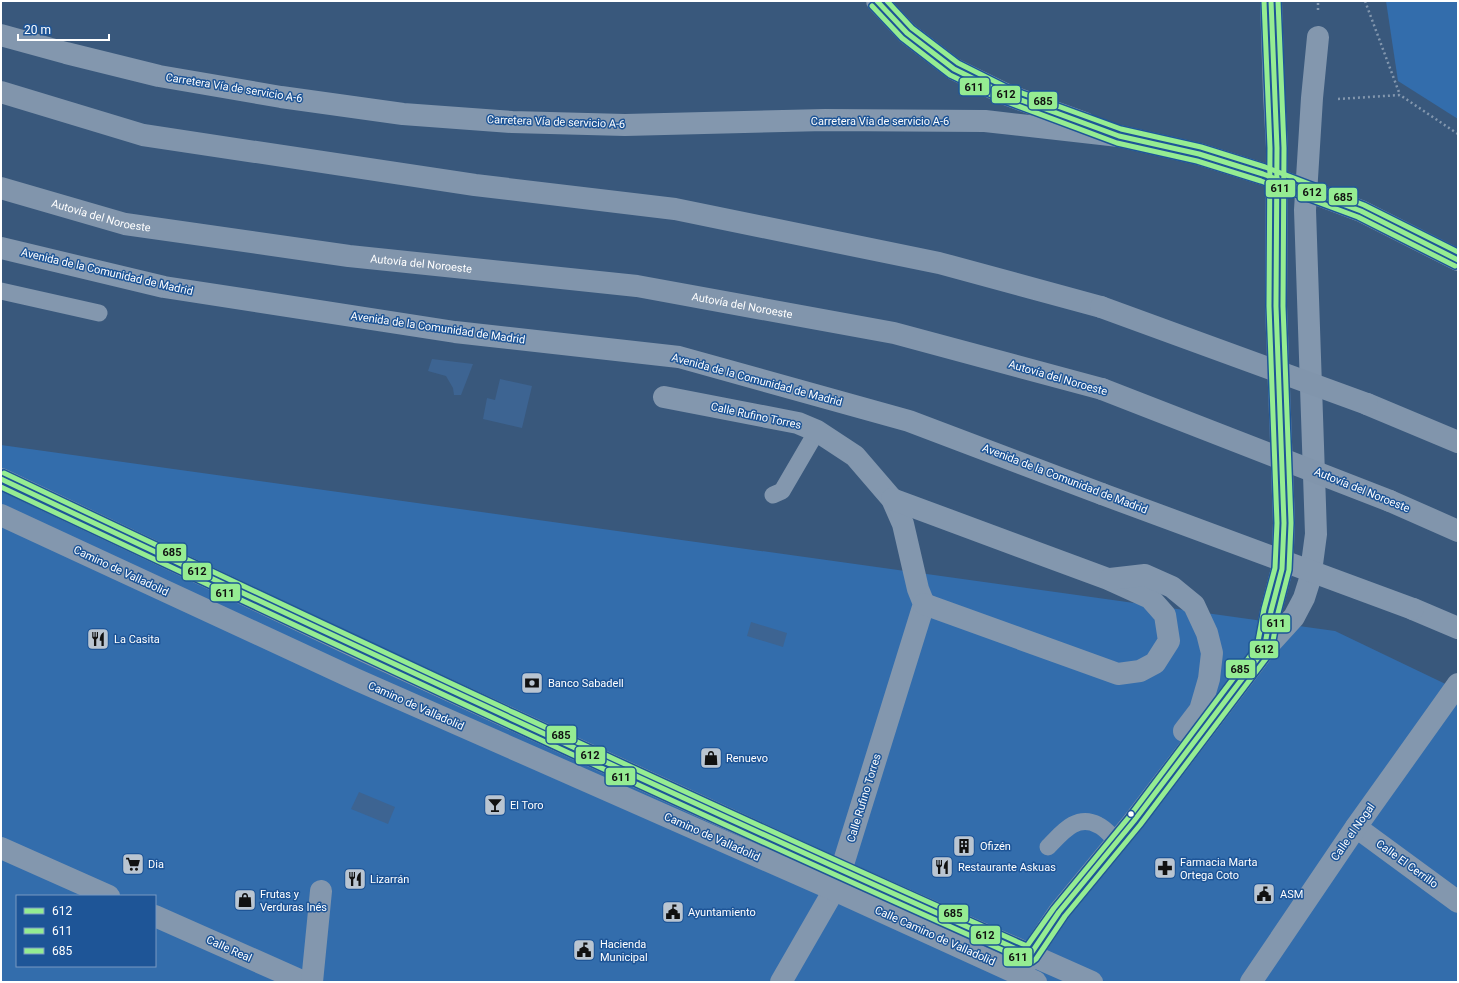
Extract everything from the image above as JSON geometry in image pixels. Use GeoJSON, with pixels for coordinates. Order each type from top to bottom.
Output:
{"type":"FeatureCollection","features":[{"type":"Feature","properties":{"kind":"highway"},"geometry":{"type":"LineString","coordinates":[[1,92],[143,135],[475,185],[675,209],[939,263],[1101,307],[1367,404],[1458,442]]}},
{"type":"Feature","properties":{"kind":"highway","name":"Autovía del Noroeste"},"geometry":{"type":"LineString","coordinates":[[1,188],[126,224],[350,256],[637,286],[894,333],[1102,389],[1390,501],[1458,531]]}},
{"type":"Feature","properties":{"kind":"street"},"geometry":{"type":"LineString","coordinates":[[877,1],[907,33],[954,69],[1005,94],[1118,136],[1199,154],[1263,174],[1361,211],[1458,260]]}},
{"type":"Feature","properties":{"kind":"street"},"geometry":{"type":"LineString","coordinates":[[1264,650],[1271,611],[1282,569],[1284,523],[1276,306],[1277,148],[1271,1]]}},
{"type":"Feature","properties":{"kind":"street","name":"Carretera Vía de servicio A-6"},"geometry":{"type":"LineString","coordinates":[[1,35],[159,76],[281,97],[403,114],[512,122],[625,125],[825,120],[985,121],[1118,136]]}},
{"type":"Feature","properties":{"kind":"street"},"geometry":{"type":"LineString","coordinates":[[1028,979],[1030,955],[1059,912],[1161,785],[1264,650],[1294,617],[1304,598],[1310,580],[1316,534],[1305,210],[1312,98],[1318,37]]}},
{"type":"Feature","properties":{"kind":"street","name":"Avenida de la Comunidad de Madrid"},"geometry":{"type":"LineString","coordinates":[[1,248],[164,287],[455,332],[678,357],[909,421],[1413,609],[1458,628]]}},
{"type":"Feature","properties":{"kind":"street","name":"Calle Rufino Torres"},"geometry":{"type":"LineString","coordinates":[[664,397],[798,423],[817,431],[855,456],[892,499],[903,524],[918,589],[924,604],[838,881],[781,982]]}},
{"type":"Feature","properties":{"kind":"street","name":"Camino de Valladolid"},"geometry":{"type":"LineString","coordinates":[[1,479],[356,648],[838,881]]}},
{"type":"Feature","properties":{"kind":"street","name":"Calle Rufino Torres"},"geometry":{"type":"LineString","coordinates":[[892,499],[1108,579],[1150,598],[1165,615],[1169,641],[1155,663],[1140,671],[1118,674],[924,604]]}},
{"type":"Feature","properties":{"kind":"street","name":"Camino de Valladolid"},"geometry":{"type":"LineString","coordinates":[[1,514],[355,679],[838,881],[1030,955]]}},
{"type":"Feature","properties":{"kind":"street","name":"Calle Rufino Torres"},"geometry":{"type":"LineString","coordinates":[[1108,579],[1145,575],[1172,587],[1194,605],[1207,633],[1212,653],[1209,679],[1200,710],[1165,756],[1161,785]]}},
{"type":"Feature","properties":{"kind":"street","name":"Calle el Nogal"},"geometry":{"type":"LineString","coordinates":[[1251,982],[1356,827],[1458,684]]}},
{"type":"Feature","properties":{"kind":"street","name":"Calle El Cerrillo"},"geometry":{"type":"LineString","coordinates":[[1356,827],[1458,902]]}},
{"type":"Feature","properties":{"kind":"street"},"geometry":{"type":"LineString","coordinates":[[1,848],[107,895]]}},
{"type":"Feature","properties":{"kind":"street","name":"Calle Camino de Valladolid"},"geometry":{"type":"LineString","coordinates":[[838,881],[1028,979]]}},
{"type":"Feature","properties":{"kind":"street"},"geometry":{"type":"LineString","coordinates":[[312,982],[321,891]]}},
{"type":"Feature","properties":{"kind":"street","name":"Calle Real"},"geometry":{"type":"LineString","coordinates":[[156,916],[304,982]]}},
{"type":"Feature","properties":{"kind":"street"},"geometry":{"type":"LineString","coordinates":[[1030,955],[1092,982]]}},
{"type":"Feature","properties":{"kind":"lane"},"geometry":{"type":"LineString","coordinates":[[1,291],[99,313]]}},
{"type":"Feature","properties":{"kind":"lane"},"geometry":{"type":"LineString","coordinates":[[773,495],[782,491],[817,431]]}},
{"type":"Feature","properties":{"kind":"lane"},"geometry":{"type":"LineString","coordinates":[[1048,847],[1071,824],[1085,821],[1098,824],[1117,841]]}},
{"type":"Feature","properties":{"kind":"path"},"geometry":{"type":"LineString","coordinates":[[1365,1],[1400,94],[1458,134]]}},
{"type":"Feature","properties":{"kind":"path"},"geometry":{"type":"LineString","coordinates":[[1312,98],[1341,100],[1400,94]]}},
{"type":"Feature","properties":{"kind":"shaded area"},"geometry":{"type":"Polygon","coordinates":[[[1386,1],[1458,1],[1458,119],[1398,81],[1386,1]]]}},
{"type":"Feature","properties":{"kind":"shaded area"},"geometry":{"type":"Polygon","coordinates":[[[432,359],[473,364],[461,395],[454,395],[453,388],[446,376],[428,371],[432,359]]]}},
{"type":"Feature","properties":{"kind":"shaded area"},"geometry":{"type":"Polygon","coordinates":[[[500,379],[532,386],[522,428],[483,419],[487,398],[495,400],[500,379]]]}},
{"type":"Feature","properties":{"kind":"shaded area"},"geometry":{"type":"Polygon","coordinates":[[[1,445],[1335,631],[1458,690],[1458,982],[1,982],[1,445]]]}},
{"type":"Feature","properties":{"kind":"shaded area"},"geometry":{"type":"Polygon","coordinates":[[[751,622],[787,633],[783,647],[747,636],[751,622]]]}},
{"type":"Feature","properties":{"kind":"shaded area"},"geometry":{"type":"Polygon","coordinates":[[[359,792],[395,807],[388,824],[351,809],[359,792]]]}},
{"type":"Feature","properties":{"kind":"transit line","name":"612"},"geometry":{"type":"LineString","coordinates":[[877,1],[907,33],[954,69],[1005,94],[1119,136],[1199,154],[1263,174],[1361,211],[1458,260]]}},
{"type":"Feature","properties":{"kind":"transit line","name":"685"},"geometry":{"type":"LineString","coordinates":[[887,1],[912,28],[958,63],[1008,88],[1121,129],[1201,147],[1265,167],[1364,205],[1458,252]]}},
{"type":"Feature","properties":{"kind":"transit line","name":"685"},"geometry":{"type":"LineString","coordinates":[[4,473],[642,772],[1027,946],[1054,908],[1129,817],[1257,647],[1264,609],[1275,568],[1277,523],[1269,306],[1270,148],[1264,1]]}},
{"type":"Feature","properties":{"kind":"transit line","name":"612"},"geometry":{"type":"LineString","coordinates":[[1,479],[514,720],[1030,955],[1059,912],[1134,821],[1264,650],[1271,611],[1282,569],[1284,523],[1276,306],[1277,148],[1271,1]]}},
{"type":"Feature","properties":{"kind":"transit line","name":"611"},"geometry":{"type":"LineString","coordinates":[[1,487],[641,786],[898,903],[1032,962],[1036,959],[1065,916],[1140,825],[1271,652],[1278,613],[1289,570],[1291,523],[1283,306],[1284,148],[1278,1]]}},
{"type":"Feature","properties":{"kind":"transit line","name":"611"},"geometry":{"type":"LineString","coordinates":[[872,6],[902,38],[950,75],[1002,100],[1117,143],[1197,161],[1261,181],[1358,217],[1455,266]]}},
{"type":"Feature","properties":{"kind":"place","name":"La Casita"},"geometry":{"type":"Point","coordinates":[98,639]}},
{"type":"Feature","properties":{"kind":"place","name":"Banco Sabadell"},"geometry":{"type":"Point","coordinates":[532,683]}},
{"type":"Feature","properties":{"kind":"place","name":"Renuevo"},"geometry":{"type":"Point","coordinates":[711,758]}},
{"type":"Feature","properties":{"kind":"place","name":"El Toro"},"geometry":{"type":"Point","coordinates":[495,805]}},
{"type":"Feature","properties":{"kind":"place","name":"Ofizén"},"geometry":{"type":"Point","coordinates":[964,846]}},
{"type":"Feature","properties":{"kind":"place","name":"Dia"},"geometry":{"type":"Point","coordinates":[133,864]}},
{"type":"Feature","properties":{"kind":"place","name":"Restaurante Askuas"},"geometry":{"type":"Point","coordinates":[942,867]}},
{"type":"Feature","properties":{"kind":"place","name":"Farmacia Marta Ortega Coto"},"geometry":{"type":"Point","coordinates":[1165,868]}},
{"type":"Feature","properties":{"kind":"place","name":"Lizarrán"},"geometry":{"type":"Point","coordinates":[355,879]}},
{"type":"Feature","properties":{"kind":"place","name":"ASM"},"geometry":{"type":"Point","coordinates":[1264,894]}},
{"type":"Feature","properties":{"kind":"place","name":"Frutas y Verduras Inés"},"geometry":{"type":"Point","coordinates":[245,900]}},
{"type":"Feature","properties":{"kind":"place","name":"Ayuntamiento"},"geometry":{"type":"Point","coordinates":[673,912]}},
{"type":"Feature","properties":{"kind":"place","name":"Hacienda Municipal"},"geometry":{"type":"Point","coordinates":[584,950]}}]}
